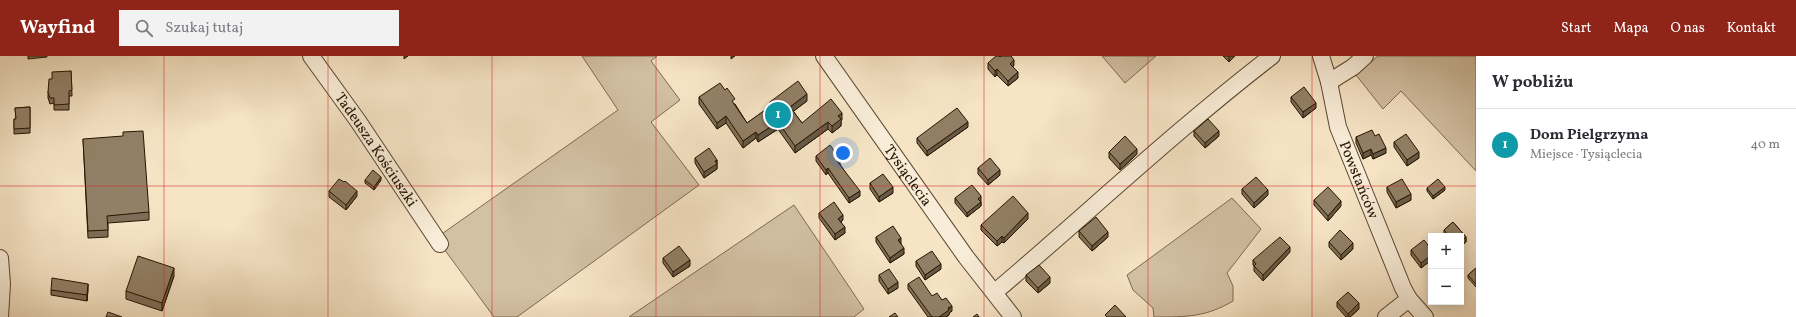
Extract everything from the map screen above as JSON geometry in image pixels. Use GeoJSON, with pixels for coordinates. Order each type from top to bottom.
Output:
{"type":"FeatureCollection","features":[{"type":"Feature","properties":{"kind":"street","name":"Tadeusza Kościuszki"},"geometry":{"type":"LineString","coordinates":[[311,56],[358,121],[440,244]]}},
{"type":"Feature","properties":{"kind":"street","name":"Tysiąclecia"},"geometry":{"type":"LineString","coordinates":[[824,56],[966,257],[995,292],[1013,317]]}},
{"type":"Feature","properties":{"kind":"street"},"geometry":{"type":"LineString","coordinates":[[995,292],[1222,94],[1272,56]]}},
{"type":"Feature","properties":{"kind":"street","name":"Powstańców"},"geometry":{"type":"LineString","coordinates":[[1321,56],[1329,82],[1338,127],[1409,299],[1425,317]]}},
{"type":"Feature","properties":{"kind":"street"},"geometry":{"type":"LineString","coordinates":[[1329,82],[1353,67],[1365,56]]}},
{"type":"Feature","properties":{"kind":"street"},"geometry":{"type":"LineString","coordinates":[[0,258],[2,284],[0,317]]}},
{"type":"Feature","properties":{"kind":"street"},"geometry":{"type":"LineString","coordinates":[[1386,317],[1409,299]]}},
{"type":"Feature","properties":{"kind":"shaded area"},"geometry":{"type":"Polygon","coordinates":[[[582,56],[657,56],[651,61],[680,100],[651,122],[699,185],[517,317],[494,317],[436,238],[618,110],[582,56]]]}},
{"type":"Feature","properties":{"kind":"shaded area"},"geometry":{"type":"Polygon","coordinates":[[[1102,56],[1156,56],[1125,83],[1102,56]]]}},
{"type":"Feature","properties":{"kind":"shaded area"},"geometry":{"type":"Polygon","coordinates":[[[1378,56],[1476,56],[1476,171],[1401,91],[1383,109],[1356,75],[1378,56]]]}},
{"type":"Feature","properties":{"kind":"shaded area"},"geometry":{"type":"Polygon","coordinates":[[[1232,198],[1261,229],[1227,273],[1233,286],[1233,301],[1214,310],[1196,315],[1154,317],[1153,308],[1133,290],[1127,275],[1232,198]]]}},
{"type":"Feature","properties":{"kind":"shaded area"},"geometry":{"type":"Polygon","coordinates":[[[794,205],[864,309],[854,317],[629,317],[794,205]]]}},
{"type":"Feature","properties":{"kind":"building"},"geometry":{"type":"Polygon","coordinates":[[[996,56],[1011,56],[1014,60],[1010,64],[1018,72],[1008,81],[997,69],[995,71],[988,63],[996,56]]]}},
{"type":"Feature","properties":{"kind":"building"},"geometry":{"type":"Polygon","coordinates":[[[71,71],[72,90],[69,91],[69,104],[54,105],[54,98],[50,98],[48,92],[49,79],[52,79],[52,72],[71,71]]]}},
{"type":"Feature","properties":{"kind":"building"},"geometry":{"type":"Polygon","coordinates":[[[798,81],[807,94],[790,107],[802,123],[831,99],[842,113],[838,116],[841,119],[832,126],[828,122],[795,146],[778,122],[758,135],[756,132],[743,141],[726,116],[717,123],[699,97],[720,83],[725,90],[727,88],[735,99],[732,101],[747,123],[772,105],[770,102],[798,81]]]}},
{"type":"Feature","properties":{"kind":"building"},"geometry":{"type":"Polygon","coordinates":[[[1304,87],[1316,103],[1303,112],[1291,97],[1304,87]]]}},
{"type":"Feature","properties":{"kind":"building"},"geometry":{"type":"Polygon","coordinates":[[[30,107],[30,128],[14,129],[14,119],[16,119],[15,108],[30,107]]]}},
{"type":"Feature","properties":{"kind":"building"},"geometry":{"type":"Polygon","coordinates":[[[957,108],[968,122],[927,151],[917,138],[957,108]]]}},
{"type":"Feature","properties":{"kind":"building"},"geometry":{"type":"Polygon","coordinates":[[[1208,119],[1219,131],[1205,143],[1194,131],[1208,119]]]}},
{"type":"Feature","properties":{"kind":"building"},"geometry":{"type":"Polygon","coordinates":[[[1372,130],[1375,136],[1379,134],[1386,148],[1373,154],[1371,149],[1363,153],[1356,137],[1372,130]]]}},
{"type":"Feature","properties":{"kind":"building"},"geometry":{"type":"Polygon","coordinates":[[[143,131],[149,212],[107,216],[108,230],[88,231],[83,139],[123,136],[123,132],[143,131]]]}},
{"type":"Feature","properties":{"kind":"building"},"geometry":{"type":"Polygon","coordinates":[[[1406,134],[1419,152],[1407,160],[1394,142],[1406,134]]]}},
{"type":"Feature","properties":{"kind":"building"},"geometry":{"type":"Polygon","coordinates":[[[1125,136],[1137,149],[1120,164],[1109,152],[1125,136]]]}},
{"type":"Feature","properties":{"kind":"building"},"geometry":{"type":"Polygon","coordinates":[[[830,145],[840,159],[837,161],[860,191],[849,198],[828,168],[826,170],[816,156],[830,145]]]}},
{"type":"Feature","properties":{"kind":"building"},"geometry":{"type":"Polygon","coordinates":[[[709,148],[717,160],[715,161],[717,164],[704,172],[695,158],[709,148]]]}},
{"type":"Feature","properties":{"kind":"building"},"geometry":{"type":"Polygon","coordinates":[[[990,158],[1000,170],[988,180],[978,168],[990,158]]]}},
{"type":"Feature","properties":{"kind":"building"},"geometry":{"type":"Polygon","coordinates":[[[373,170],[381,177],[374,187],[365,180],[373,170]]]}},
{"type":"Feature","properties":{"kind":"building"},"geometry":{"type":"Polygon","coordinates":[[[883,174],[893,187],[879,197],[870,183],[883,174]]]}},
{"type":"Feature","properties":{"kind":"building"},"geometry":{"type":"Polygon","coordinates":[[[1256,177],[1268,190],[1254,203],[1242,189],[1256,177]]]}},
{"type":"Feature","properties":{"kind":"building"},"geometry":{"type":"Polygon","coordinates":[[[339,179],[344,182],[345,181],[357,191],[346,205],[329,191],[339,179]]]}},
{"type":"Feature","properties":{"kind":"building"},"geometry":{"type":"Polygon","coordinates":[[[1402,179],[1411,194],[1396,202],[1387,187],[1402,179]]]}},
{"type":"Feature","properties":{"kind":"building"},"geometry":{"type":"Polygon","coordinates":[[[1438,179],[1445,187],[1433,196],[1427,188],[1438,179]]]}},
{"type":"Feature","properties":{"kind":"building"},"geometry":{"type":"Polygon","coordinates":[[[972,185],[981,196],[978,199],[981,202],[967,213],[955,198],[972,185]]]}},
{"type":"Feature","properties":{"kind":"building"},"geometry":{"type":"Polygon","coordinates":[[[1328,187],[1341,201],[1328,216],[1314,200],[1328,187]]]}},
{"type":"Feature","properties":{"kind":"building"},"geometry":{"type":"Polygon","coordinates":[[[1013,196],[1028,213],[1004,238],[1002,236],[997,241],[981,225],[1013,196]]]}},
{"type":"Feature","properties":{"kind":"building"},"geometry":{"type":"Polygon","coordinates":[[[834,202],[843,215],[838,219],[845,227],[835,234],[819,213],[834,202]]]}},
{"type":"Feature","properties":{"kind":"building"},"geometry":{"type":"Polygon","coordinates":[[[1096,217],[1108,232],[1092,246],[1079,231],[1096,217]]]}},
{"type":"Feature","properties":{"kind":"building"},"geometry":{"type":"Polygon","coordinates":[[[1453,222],[1463,233],[1446,233],[1444,230],[1453,222]]]}},
{"type":"Feature","properties":{"kind":"building"},"geometry":{"type":"Polygon","coordinates":[[[893,226],[901,238],[898,240],[904,248],[890,258],[876,237],[893,226]]]}},
{"type":"Feature","properties":{"kind":"building"},"geometry":{"type":"Polygon","coordinates":[[[1340,230],[1353,243],[1341,255],[1329,242],[1340,230]]]}},
{"type":"Feature","properties":{"kind":"building"},"geometry":{"type":"Polygon","coordinates":[[[1280,237],[1290,247],[1263,275],[1254,266],[1256,264],[1253,260],[1280,237]]]}},
{"type":"Feature","properties":{"kind":"building"},"geometry":{"type":"Polygon","coordinates":[[[1424,240],[1428,245],[1428,258],[1421,263],[1411,250],[1424,240]]]}},
{"type":"Feature","properties":{"kind":"building"},"geometry":{"type":"Polygon","coordinates":[[[679,246],[690,260],[673,272],[663,258],[679,246]]]}},
{"type":"Feature","properties":{"kind":"building"},"geometry":{"type":"Polygon","coordinates":[[[932,251],[941,264],[925,275],[916,261],[932,251]]]}},
{"type":"Feature","properties":{"kind":"building"},"geometry":{"type":"Polygon","coordinates":[[[138,256],[174,268],[162,303],[126,291],[138,256]]]}},
{"type":"Feature","properties":{"kind":"building"},"geometry":{"type":"Polygon","coordinates":[[[1039,265],[1050,277],[1038,288],[1026,275],[1039,265]]]}},
{"type":"Feature","properties":{"kind":"building"},"geometry":{"type":"Polygon","coordinates":[[[1476,268],[1476,284],[1468,275],[1476,268]]]}},
{"type":"Feature","properties":{"kind":"building"},"geometry":{"type":"Polygon","coordinates":[[[889,269],[898,282],[888,289],[879,275],[889,269]]]}},
{"type":"Feature","properties":{"kind":"building"},"geometry":{"type":"Polygon","coordinates":[[[919,277],[932,296],[937,293],[942,300],[946,298],[952,306],[939,317],[932,317],[908,284],[919,277]]]}},
{"type":"Feature","properties":{"kind":"building"},"geometry":{"type":"Polygon","coordinates":[[[52,278],[88,284],[87,295],[51,290],[52,278]]]}},
{"type":"Feature","properties":{"kind":"building"},"geometry":{"type":"Polygon","coordinates":[[[1348,292],[1359,303],[1348,314],[1337,302],[1348,292]]]}},
{"type":"Feature","properties":{"kind":"building"},"geometry":{"type":"Polygon","coordinates":[[[1115,305],[1126,317],[1107,317],[1105,315],[1115,305]]]}},
{"type":"Feature","properties":{"kind":"building"},"geometry":{"type":"Polygon","coordinates":[[[108,312],[122,317],[106,317],[108,312]]]}},
{"type":"Feature","properties":{"kind":"building"},"geometry":{"type":"Polygon","coordinates":[[[895,313],[898,317],[889,317],[895,313]]]}},
{"type":"Feature","properties":{"kind":"place","name":"Dom Pielgrzyma"},"geometry":{"type":"Point","coordinates":[778,115]}}]}
